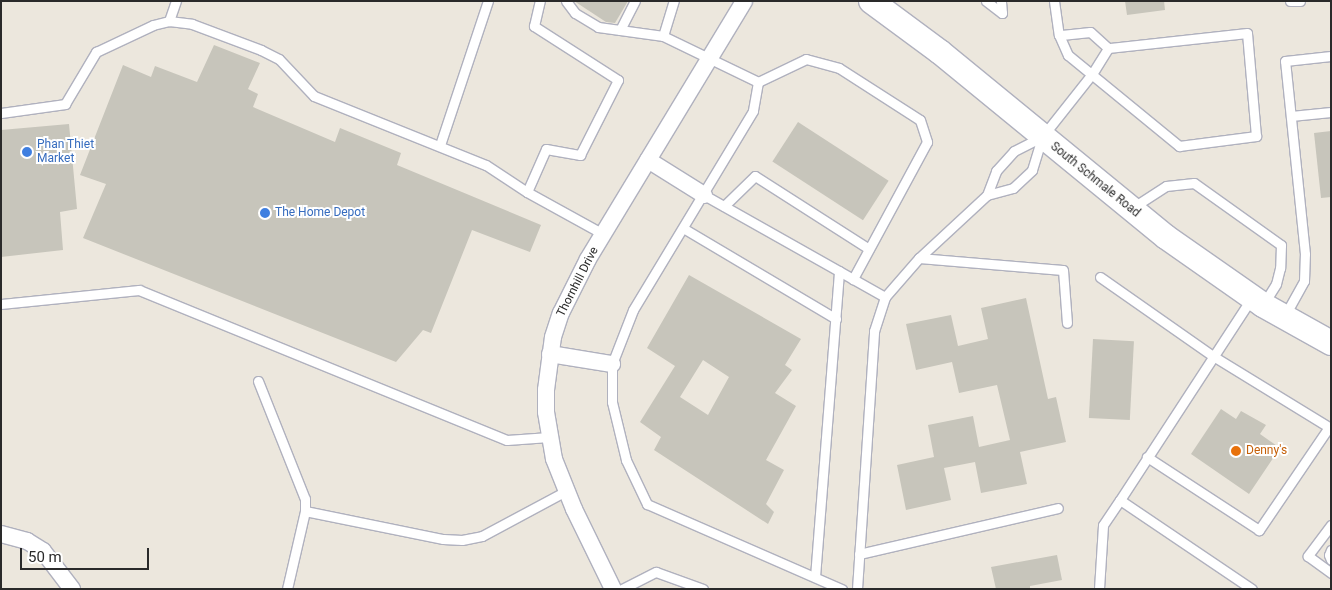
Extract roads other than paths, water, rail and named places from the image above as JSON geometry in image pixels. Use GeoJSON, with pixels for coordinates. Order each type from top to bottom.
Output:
{"type":"FeatureCollection","features":[{"type":"Feature","properties":{"kind":"main road","name":"South Schmale Road"},"geometry":{"type":"LineString","coordinates":[[871,1],[940,52],[1130,209],[1258,301],[1331,343]]}},
{"type":"Feature","properties":{"kind":"street","name":"Thornhill Drive"},"geometry":{"type":"LineString","coordinates":[[613,589],[566,491],[549,437],[546,390],[550,354],[561,313],[572,287],[744,1]]}},
{"type":"Feature","properties":{"kind":"street"},"geometry":{"type":"LineString","coordinates":[[648,160],[704,194]]}},
{"type":"Feature","properties":{"kind":"street"},"geometry":{"type":"LineString","coordinates":[[550,354],[612,364]]}},
{"type":"Feature","properties":{"kind":"street"},"geometry":{"type":"LineString","coordinates":[[1,534],[28,541],[43,551],[72,589]]}},
{"type":"Feature","properties":{"kind":"lane"},"geometry":{"type":"LineString","coordinates":[[169,21],[176,1]]}},
{"type":"Feature","properties":{"kind":"lane"},"geometry":{"type":"LineString","coordinates":[[440,145],[488,1]]}},
{"type":"Feature","properties":{"kind":"lane"},"geometry":{"type":"LineString","coordinates":[[527,192],[546,149],[580,155],[618,80],[577,51],[534,26],[540,1]]}},
{"type":"Feature","properties":{"kind":"lane"},"geometry":{"type":"LineString","coordinates":[[566,1],[575,13],[598,27],[663,36],[758,82]]}},
{"type":"Feature","properties":{"kind":"lane"},"geometry":{"type":"LineString","coordinates":[[620,30],[635,1]]}},
{"type":"Feature","properties":{"kind":"lane"},"geometry":{"type":"LineString","coordinates":[[663,36],[674,1]]}},
{"type":"Feature","properties":{"kind":"lane"},"geometry":{"type":"LineString","coordinates":[[986,1],[1002,13],[1001,1]]}},
{"type":"Feature","properties":{"kind":"lane"},"geometry":{"type":"LineString","coordinates":[[1054,1],[1059,35],[1068,55],[1179,146],[1256,136],[1247,33],[1108,48],[1090,32],[1059,35]]}},
{"type":"Feature","properties":{"kind":"lane"},"geometry":{"type":"LineString","coordinates":[[1290,1],[1300,1]]}},
{"type":"Feature","properties":{"kind":"lane"},"geometry":{"type":"LineString","coordinates":[[1,113],[65,104],[96,52],[153,25],[169,21],[192,24],[261,50],[280,60],[314,96],[486,165],[527,192],[603,234]]}},
{"type":"Feature","properties":{"kind":"lane"},"geometry":{"type":"LineString","coordinates":[[987,195],[1014,188],[1032,170],[1042,137],[1092,74],[1108,48]]}},
{"type":"Feature","properties":{"kind":"lane"},"geometry":{"type":"LineString","coordinates":[[1284,317],[1304,281],[1305,254],[1285,61],[1331,56]]}},
{"type":"Feature","properties":{"kind":"lane"},"geometry":{"type":"LineString","coordinates":[[758,82],[806,59],[839,68],[920,120],[927,142],[853,279]]}},
{"type":"Feature","properties":{"kind":"lane"},"geometry":{"type":"LineString","coordinates":[[758,82],[753,111],[633,310],[612,364],[612,402],[626,460],[647,504],[842,589]]}},
{"type":"Feature","properties":{"kind":"lane"},"geometry":{"type":"LineString","coordinates":[[1291,116],[1331,112]]}},
{"type":"Feature","properties":{"kind":"lane"},"geometry":{"type":"LineString","coordinates":[[857,589],[874,331],[885,297],[919,258],[987,195],[996,171],[1014,151],[1042,137]]}},
{"type":"Feature","properties":{"kind":"lane"},"geometry":{"type":"LineString","coordinates":[[724,206],[755,176],[869,249]]}},
{"type":"Feature","properties":{"kind":"lane"},"geometry":{"type":"LineString","coordinates":[[1099,589],[1104,525],[1213,356],[1258,301],[1276,284],[1280,268],[1281,245],[1194,183],[1166,186],[1130,209]]}},
{"type":"Feature","properties":{"kind":"lane"},"geometry":{"type":"LineString","coordinates":[[704,194],[885,297]]}},
{"type":"Feature","properties":{"kind":"lane"},"geometry":{"type":"LineString","coordinates":[[683,228],[836,319]]}},
{"type":"Feature","properties":{"kind":"lane"},"geometry":{"type":"LineString","coordinates":[[919,258],[1063,270],[1067,323]]}},
{"type":"Feature","properties":{"kind":"lane"},"geometry":{"type":"LineString","coordinates":[[815,577],[839,271]]}},
{"type":"Feature","properties":{"kind":"lane"},"geometry":{"type":"LineString","coordinates":[[1100,277],[1213,356],[1329,427],[1259,530],[1147,458]]}},
{"type":"Feature","properties":{"kind":"lane"},"geometry":{"type":"LineString","coordinates":[[1,304],[139,290],[507,440],[549,437]]}},
{"type":"Feature","properties":{"kind":"lane"},"geometry":{"type":"LineString","coordinates":[[258,381],[305,500],[305,512],[286,589]]}},
{"type":"Feature","properties":{"kind":"lane"},"geometry":{"type":"LineString","coordinates":[[305,512],[443,539],[462,540],[482,536],[566,491]]}},
{"type":"Feature","properties":{"kind":"lane"},"geometry":{"type":"LineString","coordinates":[[1120,500],[1252,589]]}},
{"type":"Feature","properties":{"kind":"lane"},"geometry":{"type":"LineString","coordinates":[[859,554],[1058,508]]}},
{"type":"Feature","properties":{"kind":"lane"},"geometry":{"type":"LineString","coordinates":[[1331,525],[1308,556],[1331,573]]}},
{"type":"Feature","properties":{"kind":"lane"},"geometry":{"type":"LineString","coordinates":[[1331,550],[1329,555],[1331,560]]}},
{"type":"Feature","properties":{"kind":"lane"},"geometry":{"type":"LineString","coordinates":[[622,589],[656,572],[703,589]]}},
{"type":"Feature","properties":{"kind":"place","name":"Phan Thiet Market"},"geometry":{"type":"Point","coordinates":[27,152]}},
{"type":"Feature","properties":{"kind":"place","name":"The Home Depot"},"geometry":{"type":"Point","coordinates":[265,213]}},
{"type":"Feature","properties":{"kind":"place","name":"Denny's"},"geometry":{"type":"Point","coordinates":[1236,451]}}]}
